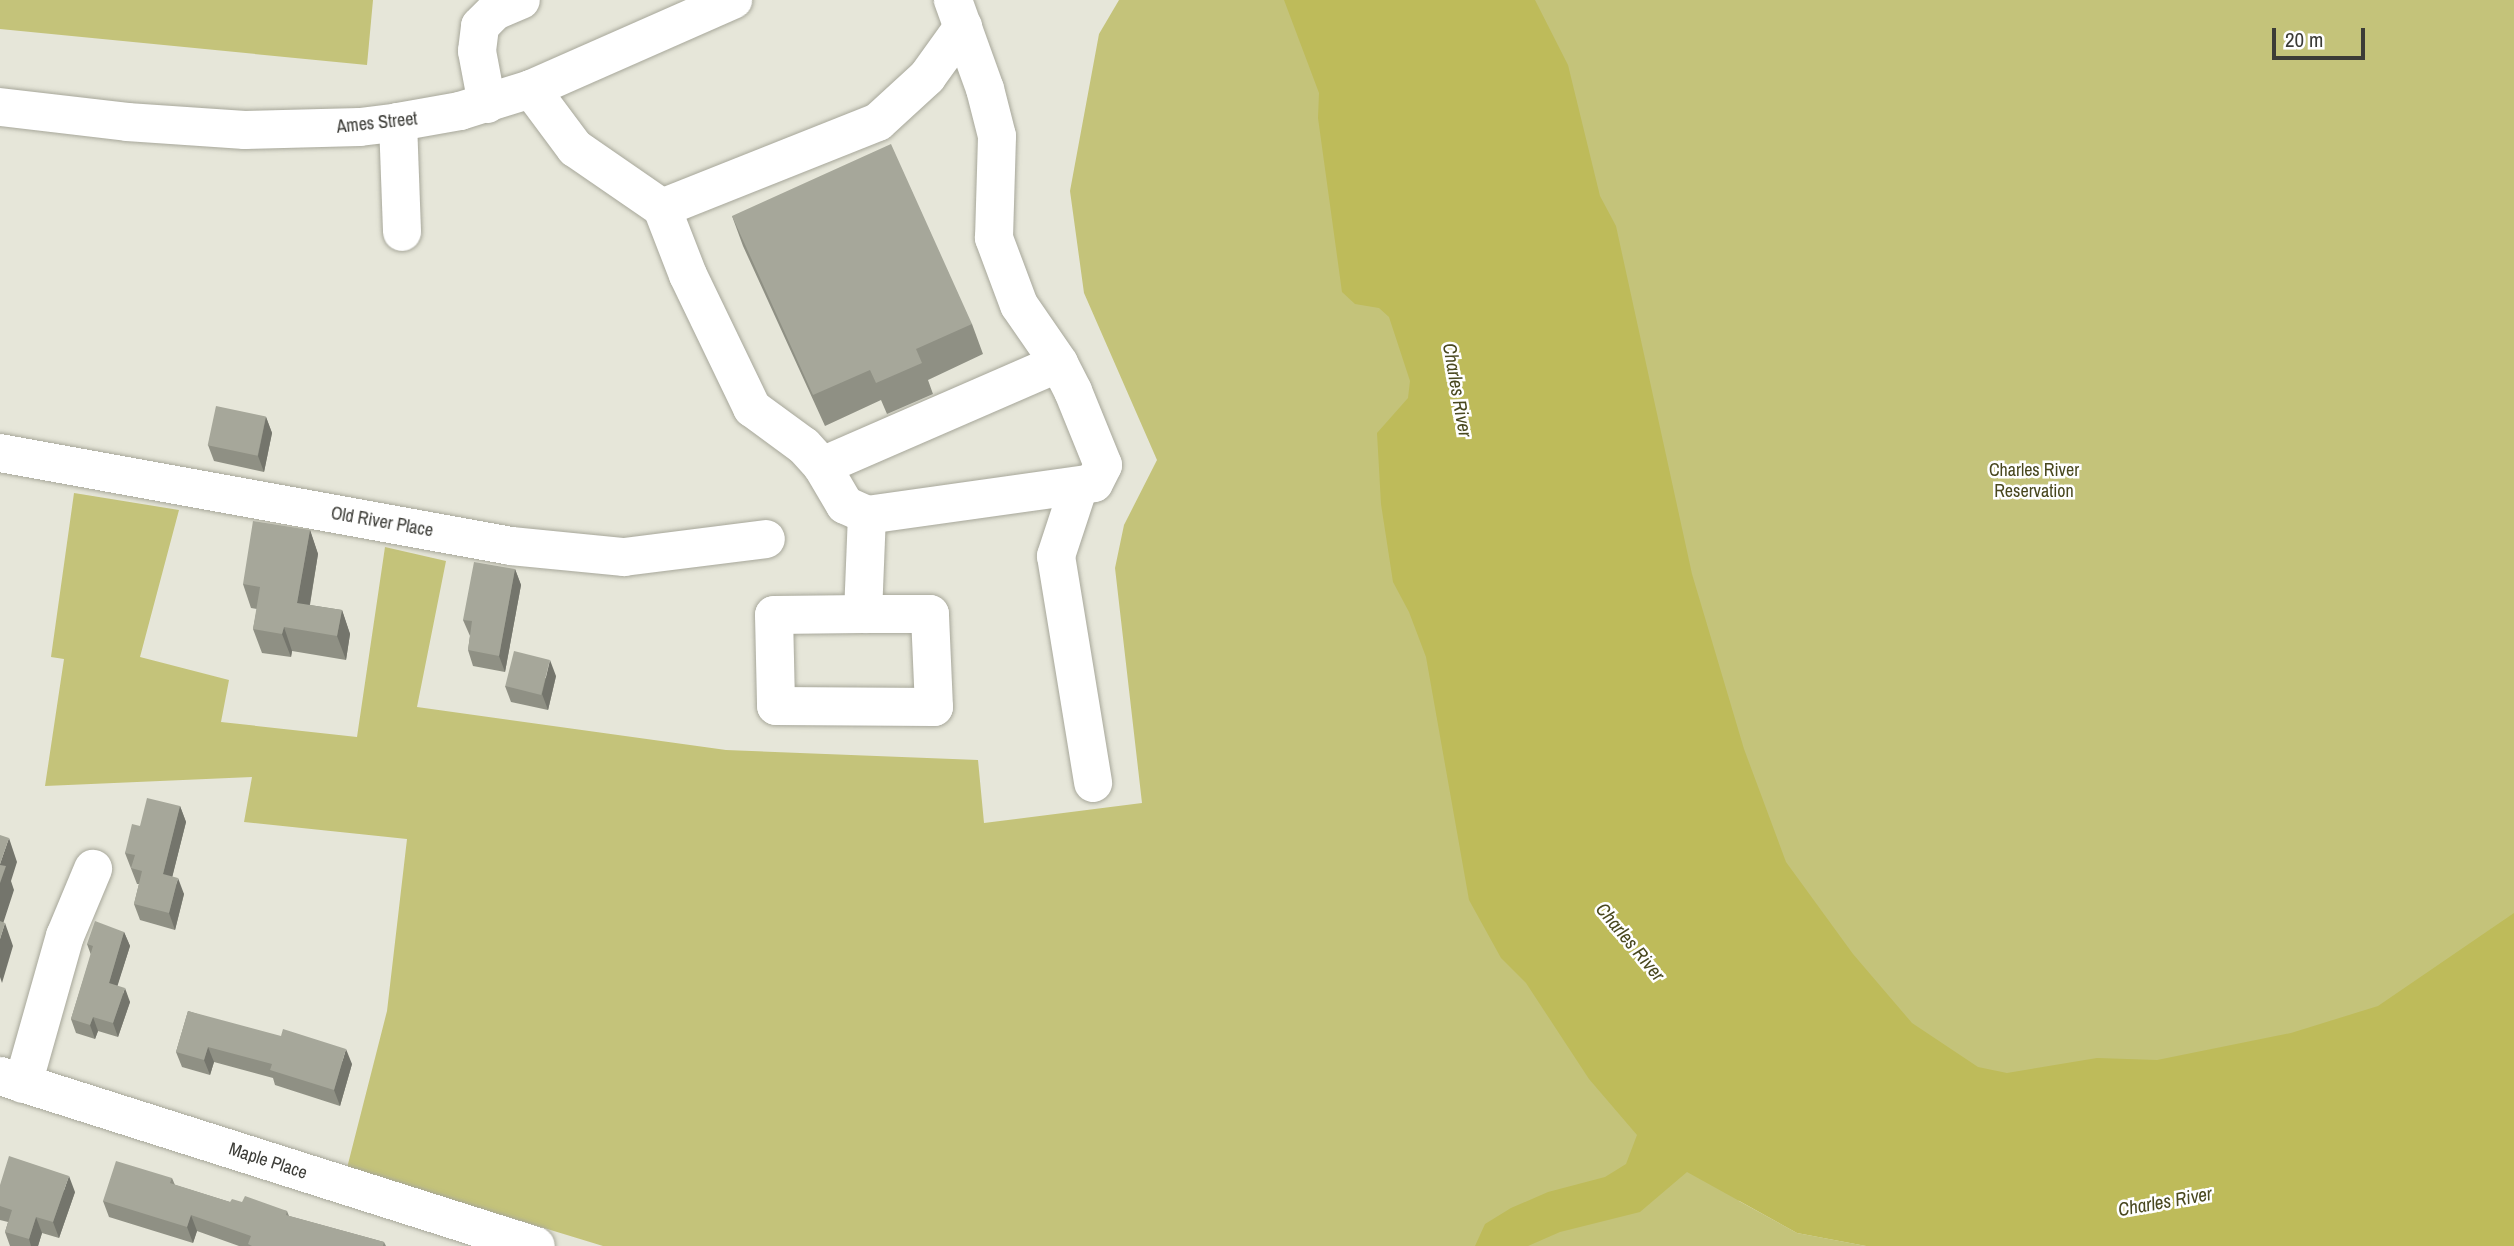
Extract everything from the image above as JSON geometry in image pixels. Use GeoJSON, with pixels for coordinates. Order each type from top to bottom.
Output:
{"type":"FeatureCollection","features":[{"type":"Feature","properties":{"kind":"street"},"geometry":{"type":"LineString","coordinates":[[487,104],[477,51],[480,26],[495,11],[521,0]]}},
{"type":"Feature","properties":{"kind":"street","name":"Ames Street"},"geometry":{"type":"LineString","coordinates":[[0,107],[127,122],[245,130],[360,127],[398,122],[487,104],[531,89],[733,0]]}},
{"type":"Feature","properties":{"kind":"street"},"geometry":{"type":"LineString","coordinates":[[531,89],[575,148],[662,208],[688,275],[752,408],[804,446],[822,466],[845,505],[867,515],[1094,482],[1103,465],[1059,363],[1019,304],[994,238],[997,136],[985,89],[958,13]]}},
{"type":"Feature","properties":{"kind":"street"},"geometry":{"type":"LineString","coordinates":[[662,208],[878,122],[927,78],[958,13]]}},
{"type":"Feature","properties":{"kind":"street"},"geometry":{"type":"LineString","coordinates":[[398,122],[402,232]]}},
{"type":"Feature","properties":{"kind":"street"},"geometry":{"type":"LineString","coordinates":[[822,466],[1059,363]]}},
{"type":"Feature","properties":{"kind":"street","name":"Old River Place"},"geometry":{"type":"LineString","coordinates":[[0,453],[511,546],[624,557],[766,539]]}},
{"type":"Feature","properties":{"kind":"street"},"geometry":{"type":"LineString","coordinates":[[1079,486],[1056,556],[1093,783]]}},
{"type":"Feature","properties":{"kind":"street"},"geometry":{"type":"LineString","coordinates":[[863,614],[867,515]]}},
{"type":"Feature","properties":{"kind":"street"},"geometry":{"type":"LineString","coordinates":[[863,614],[930,614],[934,707],[776,706],[774,615],[863,614]]}},
{"type":"Feature","properties":{"kind":"street"},"geometry":{"type":"LineString","coordinates":[[12,1080],[65,936],[93,869]]}},
{"type":"Feature","properties":{"kind":"street","name":"Maple Place"},"geometry":{"type":"LineString","coordinates":[[12,1080],[536,1246]]}},
{"type":"Feature","properties":{"kind":"green space"},"geometry":{"type":"Polygon","coordinates":[[[0,0],[373,0],[367,65],[0,29],[0,0]]]}},
{"type":"Feature","properties":{"kind":"green space"},"geometry":{"type":"Polygon","coordinates":[[[1119,0],[1304,0],[1402,293],[1739,1201],[1797,1233],[1866,1246],[603,1246],[347,1168],[387,1011],[407,839],[244,822],[252,777],[45,786],[64,659],[51,657],[74,493],[179,510],[140,657],[229,680],[221,722],[357,737],[385,547],[446,561],[417,707],[726,750],[978,760],[984,823],[1142,803],[1115,568],[1124,525],[1157,460],[1084,293],[1070,191],[1099,34],[1119,0]]]}},
{"type":"Feature","properties":{"kind":"green space","name":"Charles River Reservation"},"geometry":{"type":"Polygon","coordinates":[[[1402,0],[2514,0],[2514,1082],[1899,1122],[1402,0]]]}},
{"type":"Feature","properties":{"kind":"water","name":"Charles River"},"geometry":{"type":"Polygon","coordinates":[[[1284,0],[1535,0],[1568,65],[1600,196],[1616,226],[1692,574],[1744,749],[1786,862],[1853,954],[1912,1023],[1978,1067],[2007,1073],[2097,1058],[2157,1060],[2291,1033],[2378,1006],[2514,913],[2514,1246],[1866,1246],[1797,1233],[1687,1172],[1640,1212],[1560,1232],[1528,1246],[1475,1246],[1485,1224],[1511,1208],[1548,1192],[1605,1177],[1626,1164],[1637,1135],[1589,1079],[1526,983],[1501,958],[1469,900],[1426,657],[1409,612],[1393,582],[1381,504],[1377,433],[1408,398],[1410,381],[1389,317],[1379,308],[1355,304],[1342,292],[1318,118],[1319,93],[1284,0]]]}},
{"type":"Feature","properties":{"kind":"building"},"geometry":{"type":"Polygon","coordinates":[[[891,144],[972,324],[916,349],[922,363],[876,383],[870,370],[813,395],[732,216],[891,144]]]}},
{"type":"Feature","properties":{"kind":"building"},"geometry":{"type":"Polygon","coordinates":[[[216,406],[266,417],[258,456],[208,445],[216,406]]]}},
{"type":"Feature","properties":{"kind":"building"},"geometry":{"type":"Polygon","coordinates":[[[253,521],[310,530],[297,603],[342,610],[337,636],[284,627],[282,634],[253,629],[260,587],[243,584],[253,521]]]}},
{"type":"Feature","properties":{"kind":"building"},"geometry":{"type":"Polygon","coordinates":[[[474,562],[515,569],[499,656],[468,650],[472,621],[463,620],[474,562]]]}},
{"type":"Feature","properties":{"kind":"building"},"geometry":{"type":"Polygon","coordinates":[[[514,651],[550,660],[541,695],[505,686],[514,651]]]}},
{"type":"Feature","properties":{"kind":"building"},"geometry":{"type":"Polygon","coordinates":[[[147,798],[180,806],[163,874],[178,878],[169,913],[134,904],[142,871],[131,868],[135,855],[125,853],[132,824],[140,826],[147,798]]]}},
{"type":"Feature","properties":{"kind":"building"},"geometry":{"type":"Polygon","coordinates":[[[0,835],[9,838],[0,864],[0,835]]]}},
{"type":"Feature","properties":{"kind":"building"},"geometry":{"type":"Polygon","coordinates":[[[0,865],[6,866],[0,883],[0,865]]]}},
{"type":"Feature","properties":{"kind":"building"},"geometry":{"type":"Polygon","coordinates":[[[0,921],[5,923],[0,939],[0,921]]]}},
{"type":"Feature","properties":{"kind":"building"},"geometry":{"type":"Polygon","coordinates":[[[95,921],[124,932],[109,983],[125,988],[113,1023],[93,1017],[90,1025],[71,1019],[93,946],[87,944],[95,921]]]}},
{"type":"Feature","properties":{"kind":"building"},"geometry":{"type":"Polygon","coordinates":[[[188,1011],[281,1036],[283,1029],[346,1049],[334,1090],[270,1070],[272,1064],[208,1047],[204,1060],[176,1052],[188,1011]]]}},
{"type":"Feature","properties":{"kind":"building"},"geometry":{"type":"Polygon","coordinates":[[[9,1156],[69,1176],[53,1222],[36,1217],[29,1239],[5,1232],[12,1210],[0,1206],[0,1185],[9,1156]]]}},
{"type":"Feature","properties":{"kind":"building"},"geometry":{"type":"Polygon","coordinates":[[[116,1161],[172,1178],[170,1183],[230,1202],[232,1199],[242,1202],[245,1196],[287,1211],[286,1215],[384,1242],[383,1246],[252,1246],[248,1244],[251,1236],[191,1215],[187,1227],[103,1201],[116,1161]]]}}]}
